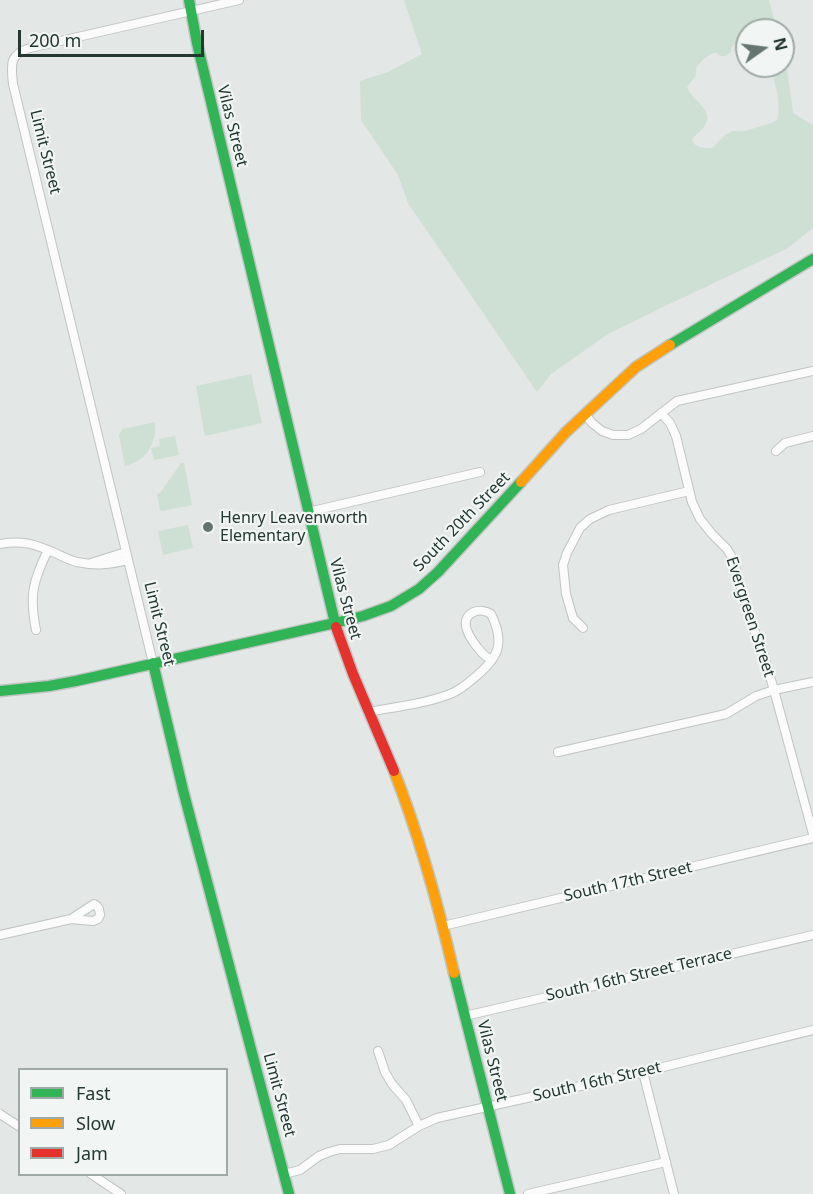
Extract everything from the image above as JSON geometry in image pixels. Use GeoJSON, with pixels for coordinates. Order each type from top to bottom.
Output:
{"type":"FeatureCollection","features":[{"type":"Feature","properties":{"kind":"street"},"geometry":{"type":"LineString","coordinates":[[190,6],[239,0]]}},
{"type":"Feature","properties":{"kind":"street","name":"Limit Street"},"geometry":{"type":"LineString","coordinates":[[190,6],[22,50],[15,55],[11,70],[183,790],[289,1194]]}},
{"type":"Feature","properties":{"kind":"street","name":"Vilas Street"},"geometry":{"type":"LineString","coordinates":[[190,6],[335,623],[343,651],[385,747],[415,827],[443,926],[510,1194]]}},
{"type":"Feature","properties":{"kind":"street","name":"South 20th Street"},"geometry":{"type":"LineString","coordinates":[[0,691],[49,686],[335,623],[383,609],[406,597],[429,580],[451,559],[585,414],[636,367],[813,259]]}},
{"type":"Feature","properties":{"kind":"street"},"geometry":{"type":"LineString","coordinates":[[585,414],[602,431],[614,435],[628,435],[641,429],[677,401],[813,371]]}},
{"type":"Feature","properties":{"kind":"street","name":"Evergreen Street"},"geometry":{"type":"LineString","coordinates":[[661,413],[670,423],[676,436],[692,502],[700,519],[733,559],[749,618],[761,646],[774,690],[813,836]]}},
{"type":"Feature","properties":{"kind":"street"},"geometry":{"type":"LineString","coordinates":[[777,451],[784,443],[813,436]]}},
{"type":"Feature","properties":{"kind":"street"},"geometry":{"type":"LineString","coordinates":[[308,512],[480,472]]}},
{"type":"Feature","properties":{"kind":"street"},"geometry":{"type":"LineString","coordinates":[[583,628],[573,618],[566,594],[563,565],[580,528],[590,519],[609,510],[689,491]]}},
{"type":"Feature","properties":{"kind":"street"},"geometry":{"type":"LineString","coordinates":[[0,544],[27,543],[76,562],[91,563],[127,556]]}},
{"type":"Feature","properties":{"kind":"street"},"geometry":{"type":"LineString","coordinates":[[36,630],[32,609],[33,593],[39,568],[48,550]]}},
{"type":"Feature","properties":{"kind":"street"},"geometry":{"type":"LineString","coordinates":[[368,712],[451,694],[474,678],[492,660],[498,647],[498,637],[491,614],[486,610],[476,610],[469,615],[466,630],[486,658],[492,660]]}},
{"type":"Feature","properties":{"kind":"street"},"geometry":{"type":"LineString","coordinates":[[558,752],[726,714],[756,696],[813,682]]}},
{"type":"Feature","properties":{"kind":"street","name":"South 17th Street"},"geometry":{"type":"LineString","coordinates":[[443,926],[813,836]]}},
{"type":"Feature","properties":{"kind":"street"},"geometry":{"type":"LineString","coordinates":[[0,935],[71,919]]}},
{"type":"Feature","properties":{"kind":"street","name":"South 16th Street Terrace"},"geometry":{"type":"LineString","coordinates":[[465,1016],[813,935]]}},
{"type":"Feature","properties":{"kind":"street","name":"South 16th Street"},"geometry":{"type":"LineString","coordinates":[[284,1174],[300,1170],[319,1156],[329,1152],[340,1149],[373,1149],[389,1145],[419,1126],[437,1118],[643,1072],[813,1030]]}},
{"type":"Feature","properties":{"kind":"street"},"geometry":{"type":"LineString","coordinates":[[378,1051],[385,1072],[406,1100],[419,1126]]}},
{"type":"Feature","properties":{"kind":"street"},"geometry":{"type":"LineString","coordinates":[[643,1072],[674,1194]]}},
{"type":"Feature","properties":{"kind":"street"},"geometry":{"type":"LineString","coordinates":[[0,1114],[18,1126]]}},
{"type":"Feature","properties":{"kind":"street"},"geometry":{"type":"LineString","coordinates":[[528,1194],[666,1162]]}},
{"type":"Feature","properties":{"kind":"street"},"geometry":{"type":"LineString","coordinates":[[94,1176],[121,1194]]}},
{"type":"Feature","properties":{"kind":"green space"},"geometry":{"type":"Polygon","coordinates":[[[404,0],[769,0],[774,18],[735,18],[735,44],[731,52],[726,56],[711,54],[696,68],[696,75],[687,87],[705,110],[707,120],[692,140],[693,143],[703,148],[712,148],[725,135],[733,131],[745,131],[777,120],[778,99],[773,78],[788,78],[793,113],[813,125],[813,228],[788,248],[608,334],[551,374],[537,392],[408,203],[398,175],[361,120],[360,81],[388,72],[422,54],[404,0]]]}},
{"type":"Feature","properties":{"kind":"green space"},"geometry":{"type":"Polygon","coordinates":[[[251,374],[262,423],[205,436],[196,386],[251,374]]]}},
{"type":"Feature","properties":{"kind":"green space"},"geometry":{"type":"Polygon","coordinates":[[[155,422],[154,437],[149,450],[139,460],[125,466],[119,435],[123,429],[155,422]]]}},
{"type":"Feature","properties":{"kind":"green space"},"geometry":{"type":"Polygon","coordinates":[[[175,436],[179,455],[154,460],[151,448],[160,446],[159,439],[175,436]]]}},
{"type":"Feature","properties":{"kind":"green space"},"geometry":{"type":"Polygon","coordinates":[[[181,463],[184,463],[192,505],[162,511],[157,494],[181,463]]]}},
{"type":"Feature","properties":{"kind":"green space"},"geometry":{"type":"Polygon","coordinates":[[[188,525],[193,548],[163,555],[158,531],[188,525]]]}},
{"type":"Feature","properties":{"kind":"traffic: fast"},"geometry":{"type":"LineString","coordinates":[[189,0],[197,43],[336,627]]}},
{"type":"Feature","properties":{"kind":"traffic: fast"},"geometry":{"type":"LineString","coordinates":[[670,345],[813,259]]}},
{"type":"Feature","properties":{"kind":"traffic: fast"},"geometry":{"type":"LineString","coordinates":[[0,691],[76,681],[335,623],[391,606],[419,589],[438,572],[521,482]]}},
{"type":"Feature","properties":{"kind":"traffic: fast"},"geometry":{"type":"LineString","coordinates":[[153,663],[183,790],[289,1194]]}},
{"type":"Feature","properties":{"kind":"traffic: fast"},"geometry":{"type":"LineString","coordinates":[[454,973],[510,1194]]}},
{"type":"Feature","properties":{"kind":"traffic: slow"},"geometry":{"type":"LineString","coordinates":[[521,482],[566,432],[636,367],[670,345]]}},
{"type":"Feature","properties":{"kind":"traffic: slow"},"geometry":{"type":"LineString","coordinates":[[394,771],[428,871],[454,973]]}},
{"type":"Feature","properties":{"kind":"traffic: jam"},"geometry":{"type":"LineString","coordinates":[[336,627],[394,771]]}},
{"type":"Feature","properties":{"kind":"place","name":"Henry Leavenworth Elementary"},"geometry":{"type":"Point","coordinates":[208,527]}}]}
